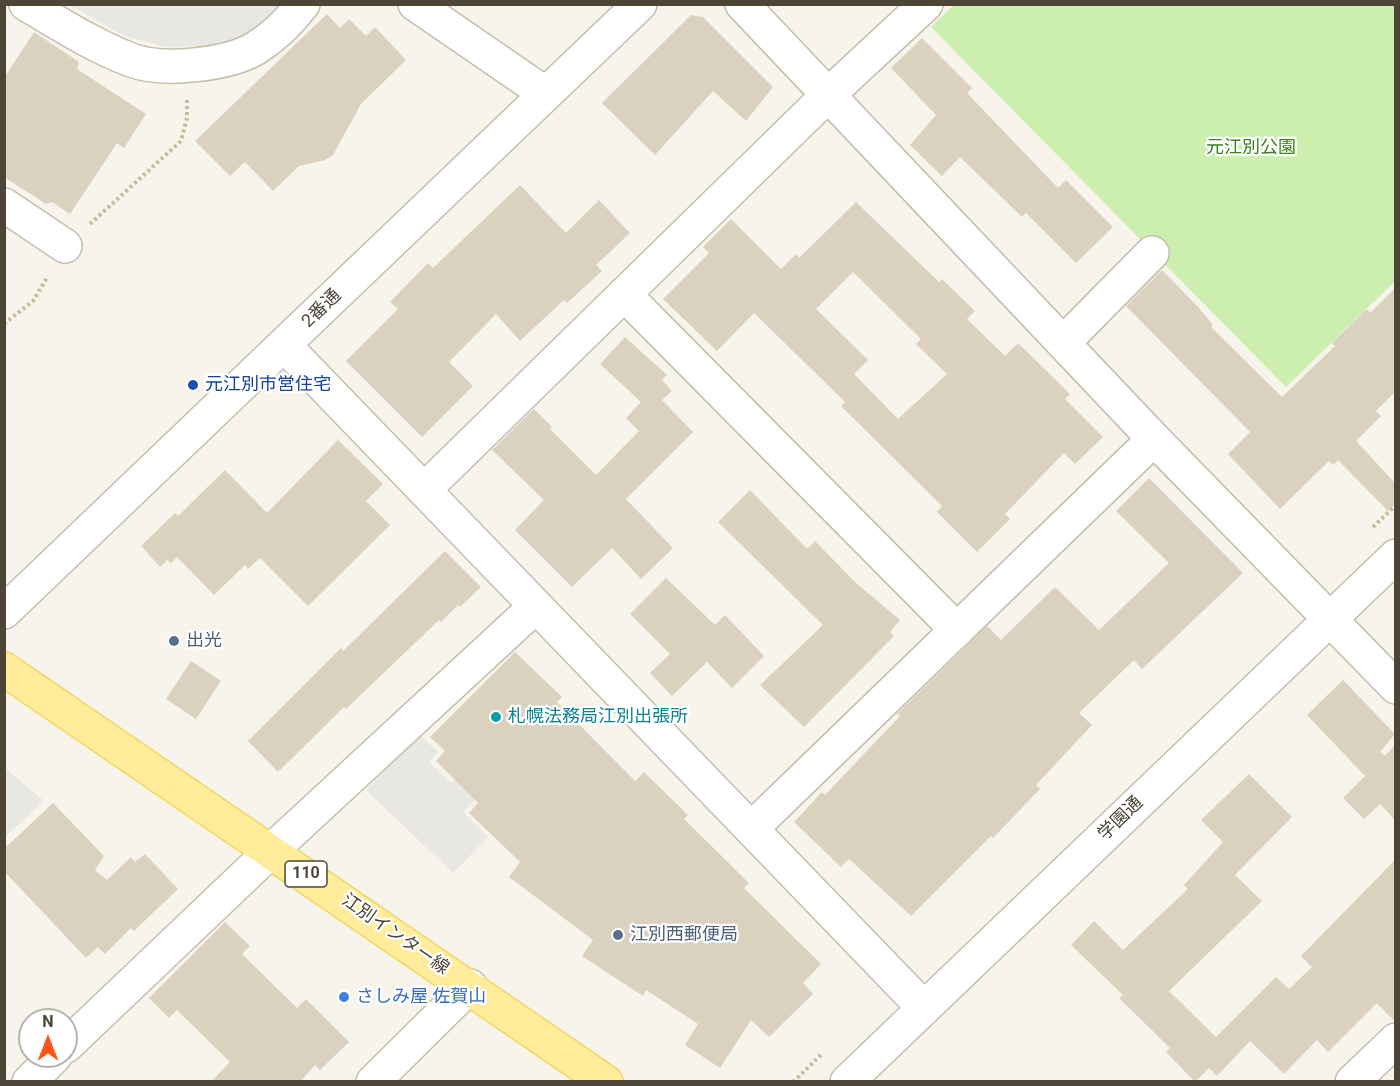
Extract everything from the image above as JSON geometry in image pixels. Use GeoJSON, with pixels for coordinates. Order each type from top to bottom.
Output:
{"type":"FeatureCollection","features":[{"type":"Feature","properties":{"kind":"main road","name":"江別インター線"},"geometry":{"type":"LineString","coordinates":[[4,669],[272,850],[606,1082]]}},
{"type":"Feature","properties":{"kind":"street"},"geometry":{"type":"LineString","coordinates":[[29,5],[83,38],[133,61],[170,67],[218,61],[255,49],[288,23],[303,4]]}},
{"type":"Feature","properties":{"kind":"street"},"geometry":{"type":"LineString","coordinates":[[415,4],[546,94]]}},
{"type":"Feature","properties":{"kind":"street","name":"2番通"},"geometry":{"type":"LineString","coordinates":[[4,612],[640,4]]}},
{"type":"Feature","properties":{"kind":"street"},"geometry":{"type":"LineString","coordinates":[[742,4],[1063,344],[1395,687]]}},
{"type":"Feature","properties":{"kind":"street"},"geometry":{"type":"LineString","coordinates":[[424,490],[828,95],[926,4]]}},
{"type":"Feature","properties":{"kind":"street"},"geometry":{"type":"LineString","coordinates":[[4,205],[65,246]]}},
{"type":"Feature","properties":{"kind":"street"},"geometry":{"type":"LineString","coordinates":[[1063,344],[1152,253]]}},
{"type":"Feature","properties":{"kind":"street"},"geometry":{"type":"LineString","coordinates":[[624,294],[957,630]]}},
{"type":"Feature","properties":{"kind":"street"},"geometry":{"type":"LineString","coordinates":[[284,345],[924,1008]]}},
{"type":"Feature","properties":{"kind":"street"},"geometry":{"type":"LineString","coordinates":[[751,829],[1154,439]]}},
{"type":"Feature","properties":{"kind":"street","name":"学園通"},"geometry":{"type":"LineString","coordinates":[[847,1082],[1395,556]]}},
{"type":"Feature","properties":{"kind":"street"},"geometry":{"type":"LineString","coordinates":[[78,1035],[272,850],[536,606]]}},
{"type":"Feature","properties":{"kind":"street"},"geometry":{"type":"LineString","coordinates":[[373,1082],[470,986]]}},
{"type":"Feature","properties":{"kind":"street"},"geometry":{"type":"LineString","coordinates":[[1352,1082],[1395,1040]]}},
{"type":"Feature","properties":{"kind":"street"},"geometry":{"type":"LineString","coordinates":[[29,1082],[44,1068]]}},
{"type":"Feature","properties":{"kind":"path"},"geometry":{"type":"LineString","coordinates":[[4,324],[33,301],[65,246],[181,141],[188,118],[182,65]]}},
{"type":"Feature","properties":{"kind":"green space","name":"元江別公園"},"geometry":{"type":"Polygon","coordinates":[[[954,5],[1395,5],[1395,281],[1286,387],[931,27],[954,5]]]}},
{"type":"Feature","properties":{"kind":"shaded area"},"geometry":{"type":"Polygon","coordinates":[[[69,5],[286,5],[243,38],[207,46],[166,47],[125,36],[69,5]]]}},
{"type":"Feature","properties":{"kind":"shaded area"},"geometry":{"type":"Polygon","coordinates":[[[419,734],[438,752],[429,762],[451,783],[458,775],[479,795],[463,812],[488,837],[453,873],[366,790],[419,734]]]}},
{"type":"Feature","properties":{"kind":"shaded area"},"geometry":{"type":"Polygon","coordinates":[[[5,768],[44,801],[5,837],[5,768]]]}},
{"type":"Feature","properties":{"kind":"building"},"geometry":{"type":"Polygon","coordinates":[[[327,14],[340,28],[349,19],[366,36],[375,27],[406,60],[361,104],[333,155],[325,160],[299,166],[273,191],[245,162],[230,176],[195,141],[327,14]]]}},
{"type":"Feature","properties":{"kind":"building"},"geometry":{"type":"Polygon","coordinates":[[[691,15],[703,17],[773,87],[746,121],[713,91],[655,155],[602,103],[691,15]]]}},
{"type":"Feature","properties":{"kind":"building"},"geometry":{"type":"Polygon","coordinates":[[[34,32],[79,62],[77,69],[146,114],[124,148],[117,143],[70,214],[52,202],[46,204],[4,177],[4,78],[34,32]]]}},
{"type":"Feature","properties":{"kind":"building"},"geometry":{"type":"Polygon","coordinates":[[[922,38],[972,88],[967,93],[1058,188],[1066,180],[1113,227],[1076,263],[1026,213],[1022,217],[960,157],[942,176],[910,145],[936,115],[891,68],[922,38]]]}},
{"type":"Feature","properties":{"kind":"building"},"geometry":{"type":"Polygon","coordinates":[[[520,185],[566,233],[599,200],[630,233],[596,265],[602,271],[567,303],[564,300],[520,341],[496,314],[449,362],[473,386],[422,437],[346,361],[398,309],[390,302],[428,263],[433,268],[520,185]]]}},
{"type":"Feature","properties":{"kind":"building"},"geometry":{"type":"Polygon","coordinates":[[[856,202],[939,282],[942,279],[975,311],[967,319],[1005,356],[1018,343],[1070,394],[1065,399],[1103,437],[1075,464],[1064,453],[1005,514],[1010,519],[977,552],[937,512],[942,506],[841,406],[845,402],[754,313],[717,351],[663,299],[709,253],[703,247],[731,219],[781,269],[796,254],[799,258],[856,202]],[[853,272],[816,309],[868,360],[854,374],[898,419],[947,374],[916,344],[921,339],[853,272]]]}},
{"type":"Feature","properties":{"kind":"building"},"geometry":{"type":"Polygon","coordinates":[[[1162,270],[1199,308],[1213,325],[1211,327],[1282,397],[1335,346],[1332,343],[1367,309],[1370,313],[1395,288],[1395,392],[1376,411],[1381,416],[1356,441],[1395,483],[1395,504],[1388,511],[1338,460],[1333,465],[1329,461],[1280,509],[1228,454],[1250,432],[1126,306],[1162,270]]]}},
{"type":"Feature","properties":{"kind":"building"},"geometry":{"type":"Polygon","coordinates":[[[625,337],[667,375],[662,380],[672,391],[662,400],[693,432],[626,499],[673,548],[641,579],[612,548],[572,587],[515,530],[544,500],[492,450],[534,409],[552,427],[550,429],[596,475],[639,431],[626,418],[641,402],[600,364],[625,337]]]}},
{"type":"Feature","properties":{"kind":"building"},"geometry":{"type":"Polygon","coordinates":[[[338,440],[383,484],[366,501],[390,525],[308,606],[260,558],[248,569],[245,565],[214,595],[177,557],[171,563],[167,560],[160,567],[141,546],[175,513],[178,516],[225,470],[267,513],[338,440]]]}},
{"type":"Feature","properties":{"kind":"building"},"geometry":{"type":"Polygon","coordinates":[[[1149,478],[1243,573],[1142,669],[1134,660],[1079,713],[1092,725],[1036,785],[1040,789],[993,838],[991,836],[911,916],[849,859],[841,867],[794,822],[822,792],[825,795],[900,716],[897,714],[987,626],[1001,640],[1055,587],[1099,630],[1169,563],[1116,511],[1149,478]]]}},
{"type":"Feature","properties":{"kind":"building"},"geometry":{"type":"Polygon","coordinates":[[[750,490],[807,549],[815,541],[856,583],[900,620],[890,632],[894,636],[804,727],[760,685],[823,625],[718,522],[750,490]]]}},
{"type":"Feature","properties":{"kind":"building"},"geometry":{"type":"Polygon","coordinates":[[[445,551],[481,587],[441,622],[439,620],[346,709],[344,707],[278,772],[248,741],[341,648],[343,651],[445,551]]]}},
{"type":"Feature","properties":{"kind":"building"},"geometry":{"type":"Polygon","coordinates":[[[666,578],[715,625],[725,615],[764,656],[732,688],[707,662],[672,696],[650,673],[670,654],[630,614],[666,578]]]}},
{"type":"Feature","properties":{"kind":"building"},"geometry":{"type":"Polygon","coordinates":[[[515,652],[562,697],[557,702],[635,781],[644,772],[688,815],[684,819],[749,883],[744,888],[821,964],[803,983],[813,994],[769,1037],[751,1020],[720,1068],[685,1045],[698,1024],[646,990],[643,996],[582,956],[593,940],[509,877],[520,862],[469,813],[478,803],[436,761],[445,751],[430,737],[515,652]]]}},
{"type":"Feature","properties":{"kind":"building"},"geometry":{"type":"Polygon","coordinates":[[[191,661],[221,681],[196,719],[166,699],[191,661]]]}},
{"type":"Feature","properties":{"kind":"building"},"geometry":{"type":"Polygon","coordinates":[[[1343,680],[1395,734],[1380,752],[1385,756],[1395,745],[1395,820],[1380,804],[1364,819],[1343,798],[1365,776],[1307,715],[1343,680]]]}},
{"type":"Feature","properties":{"kind":"building"},"geometry":{"type":"Polygon","coordinates":[[[1249,774],[1292,817],[1235,875],[1262,901],[1169,991],[1216,1037],[1276,977],[1289,989],[1312,967],[1301,956],[1395,860],[1395,1022],[1377,1003],[1328,1052],[1317,1040],[1284,1074],[1250,1041],[1217,1076],[1209,1068],[1195,1082],[1166,1052],[1170,1048],[1119,998],[1123,995],[1071,945],[1094,921],[1123,950],[1188,889],[1184,885],[1223,842],[1201,820],[1249,774]]]}},
{"type":"Feature","properties":{"kind":"building"},"geometry":{"type":"Polygon","coordinates":[[[53,803],[104,856],[95,870],[107,880],[131,857],[135,862],[145,854],[178,889],[134,931],[131,928],[105,954],[98,947],[86,958],[4,871],[4,849],[53,803]]]}},
{"type":"Feature","properties":{"kind":"building"},"geometry":{"type":"Polygon","coordinates":[[[225,922],[250,946],[242,954],[297,1008],[306,999],[349,1042],[320,1070],[315,1065],[300,1082],[211,1082],[230,1062],[177,1010],[169,1018],[149,998],[225,922]]]}},
{"type":"Feature","properties":{"kind":"place","name":"元江別市営住宅"},"geometry":{"type":"Point","coordinates":[193,385]}},
{"type":"Feature","properties":{"kind":"place","name":"出光"},"geometry":{"type":"Point","coordinates":[174,641]}},
{"type":"Feature","properties":{"kind":"place","name":"札幌法務局江別出張所"},"geometry":{"type":"Point","coordinates":[496,717]}},
{"type":"Feature","properties":{"kind":"place","name":"江別西郵便局"},"geometry":{"type":"Point","coordinates":[618,935]}},
{"type":"Feature","properties":{"kind":"place","name":"さしみ屋 佐賀山"},"geometry":{"type":"Point","coordinates":[344,997]}}]}
